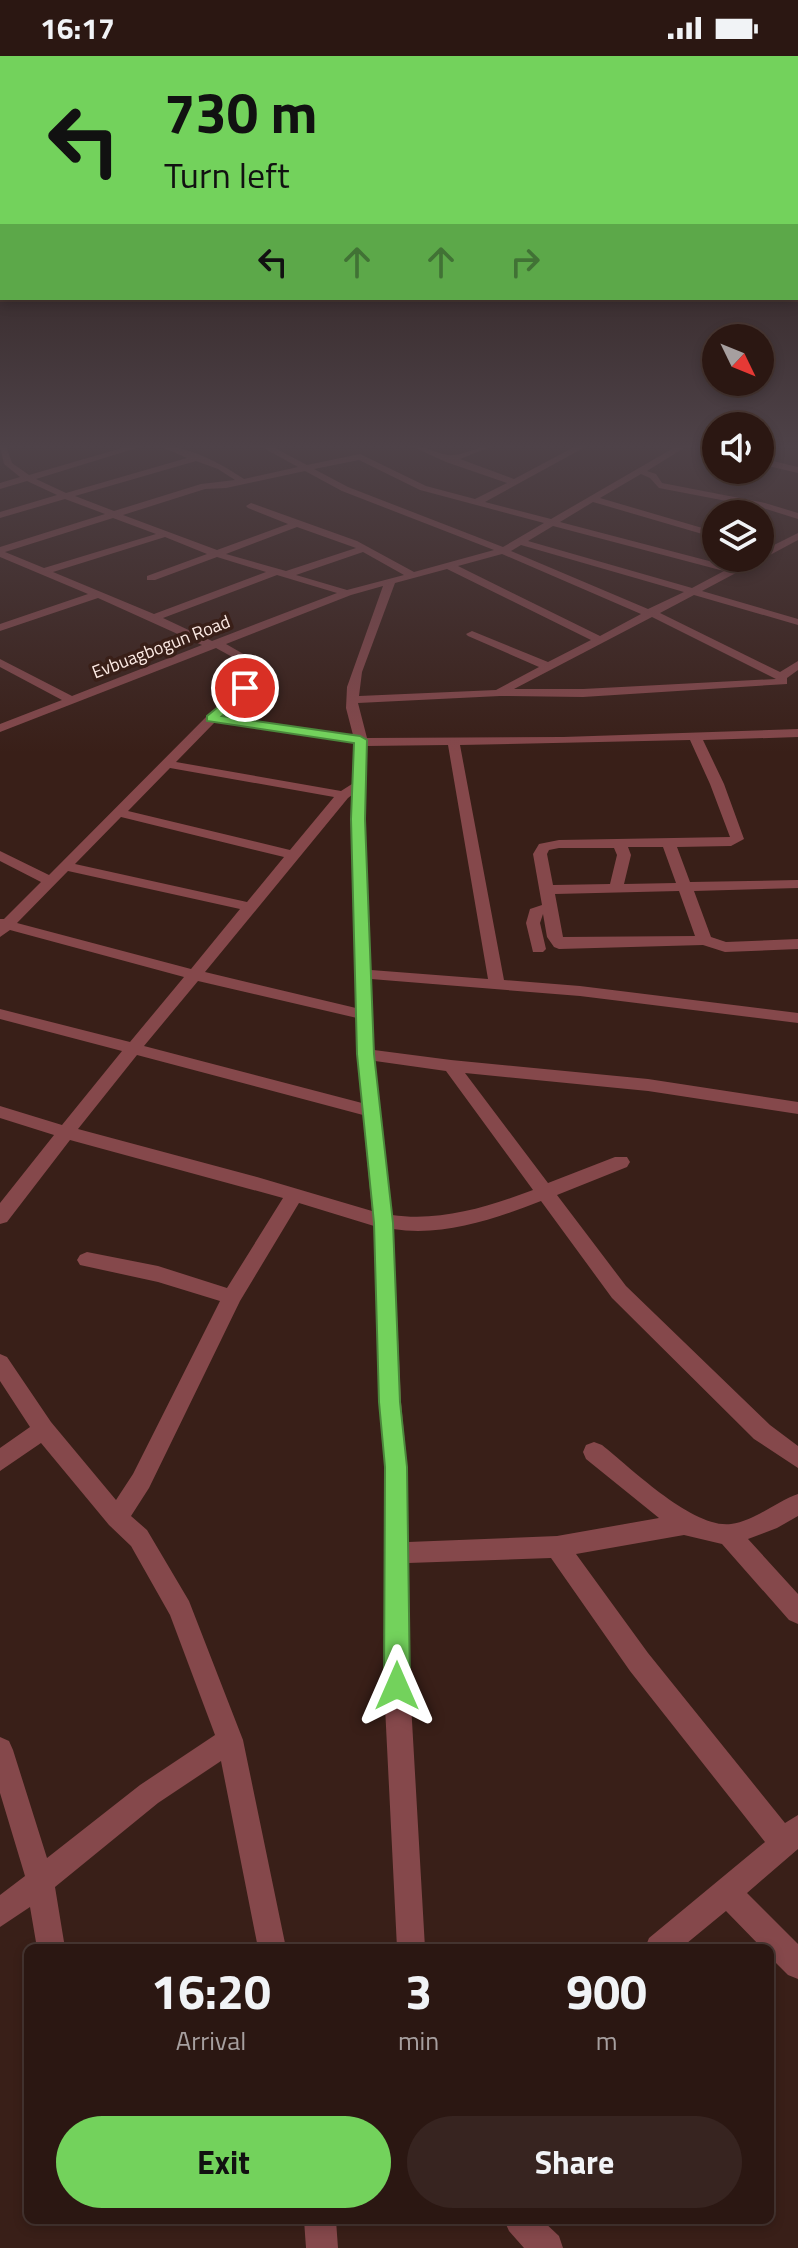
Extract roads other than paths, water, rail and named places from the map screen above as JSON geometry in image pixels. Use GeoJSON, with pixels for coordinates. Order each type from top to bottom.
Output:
{"type":"FeatureCollection","features":[{"type":"Feature","properties":{"kind":"street"},"geometry":{"type":"LineString","coordinates":[[41,572],[118,548]]}},
{"type":"Feature","properties":{"kind":"street"},"geometry":{"type":"LineString","coordinates":[[202,548],[347,593]]}},
{"type":"Feature","properties":{"kind":"street"},"geometry":{"type":"LineString","coordinates":[[151,578],[232,548]]}},
{"type":"Feature","properties":{"kind":"street"},"geometry":{"type":"LineString","coordinates":[[152,618],[364,548]]}},
{"type":"Feature","properties":{"kind":"street"},"geometry":{"type":"LineString","coordinates":[[366,548],[414,576]]}},
{"type":"Feature","properties":{"kind":"street"},"geometry":{"type":"LineString","coordinates":[[496,548],[649,613],[785,683]]}},
{"type":"Feature","properties":{"kind":"street","name":"Evbuagbogun Road"},"geometry":{"type":"LineString","coordinates":[[0,728],[347,593],[451,567],[509,548]]}},
{"type":"Feature","properties":{"kind":"street"},"geometry":{"type":"LineString","coordinates":[[544,548],[798,622]]}},
{"type":"Feature","properties":{"kind":"street"},"geometry":{"type":"LineString","coordinates":[[651,548],[702,562]]}},
{"type":"Feature","properties":{"kind":"street"},"geometry":{"type":"LineString","coordinates":[[0,551],[41,572],[213,644],[265,670],[212,718],[120,813],[2,926]]}},
{"type":"Feature","properties":{"kind":"street"},"geometry":{"type":"LineString","coordinates":[[774,552],[798,552]]}},
{"type":"Feature","properties":{"kind":"street"},"geometry":{"type":"LineString","coordinates":[[451,567],[598,639]]}},
{"type":"Feature","properties":{"kind":"street"},"geometry":{"type":"LineString","coordinates":[[498,693],[733,572]]}},
{"type":"Feature","properties":{"kind":"street"},"geometry":{"type":"LineString","coordinates":[[390,581],[385,605],[355,681],[352,700],[360,740],[350,790],[365,974],[366,1054],[383,1223],[390,1402],[396,1467],[397,1686],[411,1944]]}},
{"type":"Feature","properties":{"kind":"street"},"geometry":{"type":"LineString","coordinates":[[0,628],[96,595]]}},
{"type":"Feature","properties":{"kind":"street"},"geometry":{"type":"LineString","coordinates":[[472,634],[547,666]]}},
{"type":"Feature","properties":{"kind":"street"},"geometry":{"type":"LineString","coordinates":[[0,662],[69,699]]}},
{"type":"Feature","properties":{"kind":"street"},"geometry":{"type":"LineString","coordinates":[[785,683],[798,665]]}},
{"type":"Feature","properties":{"kind":"street"},"geometry":{"type":"LineString","coordinates":[[0,677],[16,671]]}},
{"type":"Feature","properties":{"kind":"street"},"geometry":{"type":"LineString","coordinates":[[352,700],[785,683]]}},
{"type":"Feature","properties":{"kind":"street"},"geometry":{"type":"LineString","coordinates":[[212,718],[360,740],[563,741],[798,733]]}},
{"type":"Feature","properties":{"kind":"street"},"geometry":{"type":"LineString","coordinates":[[694,735],[717,784],[737,839],[731,842],[544,847],[540,854],[555,937],[559,944],[567,946],[704,940],[725,947],[798,944]]}},
{"type":"Feature","properties":{"kind":"street"},"geometry":{"type":"LineString","coordinates":[[453,740],[497,984]]}},
{"type":"Feature","properties":{"kind":"street"},"geometry":{"type":"LineString","coordinates":[[168,764],[350,790]]}},
{"type":"Feature","properties":{"kind":"street"},"geometry":{"type":"LineString","coordinates":[[0,1217],[249,907],[350,790]]}},
{"type":"Feature","properties":{"kind":"street"},"geometry":{"type":"LineString","coordinates":[[120,813],[293,855]]}},
{"type":"Feature","properties":{"kind":"street"},"geometry":{"type":"LineString","coordinates":[[669,843],[704,940]]}},
{"type":"Feature","properties":{"kind":"street"},"geometry":{"type":"LineString","coordinates":[[616,888],[624,855],[620,844]]}},
{"type":"Feature","properties":{"kind":"street"},"geometry":{"type":"LineString","coordinates":[[0,855],[50,881]]}},
{"type":"Feature","properties":{"kind":"street"},"geometry":{"type":"LineString","coordinates":[[65,866],[249,907]]}},
{"type":"Feature","properties":{"kind":"street"},"geometry":{"type":"LineString","coordinates":[[546,890],[798,884]]}},
{"type":"Feature","properties":{"kind":"street"},"geometry":{"type":"LineString","coordinates":[[538,949],[533,923],[535,912],[551,907]]}},
{"type":"Feature","properties":{"kind":"street"},"geometry":{"type":"LineString","coordinates":[[2,926],[366,1015]]}},
{"type":"Feature","properties":{"kind":"street"},"geometry":{"type":"LineString","coordinates":[[365,974],[580,991],[798,1018]]}},
{"type":"Feature","properties":{"kind":"street"},"geometry":{"type":"LineString","coordinates":[[0,1014],[371,1111]]}},
{"type":"Feature","properties":{"kind":"street"},"geometry":{"type":"LineString","coordinates":[[366,1054],[451,1066],[648,1085],[798,1108]]}},
{"type":"Feature","properties":{"kind":"street"},"geometry":{"type":"LineString","coordinates":[[451,1066],[619,1292],[762,1432],[798,1458]]}},
{"type":"Feature","properties":{"kind":"street"},"geometry":{"type":"LineString","coordinates":[[0,1112],[64,1134],[295,1194],[383,1223],[433,1224],[485,1216],[621,1162]]}},
{"type":"Feature","properties":{"kind":"street"},"geometry":{"type":"LineString","coordinates":[[117,1518],[141,1481],[232,1297],[295,1194]]}},
{"type":"Feature","properties":{"kind":"street"},"geometry":{"type":"LineString","coordinates":[[87,1260],[158,1274],[232,1297]]}},
{"type":"Feature","properties":{"kind":"street"},"geometry":{"type":"LineString","coordinates":[[0,1363],[43,1429],[117,1518],[139,1538],[180,1609],[230,1740],[271,1944]]}},
{"type":"Feature","properties":{"kind":"street"},"geometry":{"type":"LineString","coordinates":[[0,1461],[43,1429]]}},
{"type":"Feature","properties":{"kind":"street"},"geometry":{"type":"LineString","coordinates":[[594,1452],[684,1524]]}},
{"type":"Feature","properties":{"kind":"street"},"geometry":{"type":"LineString","coordinates":[[396,1553],[557,1547],[684,1524],[729,1535],[769,1521],[798,1504]]}},
{"type":"Feature","properties":{"kind":"street"},"geometry":{"type":"LineString","coordinates":[[729,1535],[798,1612]]}},
{"type":"Feature","properties":{"kind":"street"},"geometry":{"type":"LineString","coordinates":[[557,1547],[639,1662],[791,1837],[664,1944]]}},
{"type":"Feature","properties":{"kind":"street"},"geometry":{"type":"LineString","coordinates":[[0,1913],[149,1794],[230,1740]]}},
{"type":"Feature","properties":{"kind":"street"},"geometry":{"type":"LineString","coordinates":[[0,1750],[40,1880],[50,1944]]}},
{"type":"Feature","properties":{"kind":"street"},"geometry":{"type":"LineString","coordinates":[[726,1891],[798,1965]]}},
{"type":"Feature","properties":{"kind":"street"},"geometry":{"type":"LineString","coordinates":[[320,2224],[322,2248]]}},
{"type":"Feature","properties":{"kind":"street"},"geometry":{"type":"LineString","coordinates":[[524,2224],[547,2248]]}}]}
